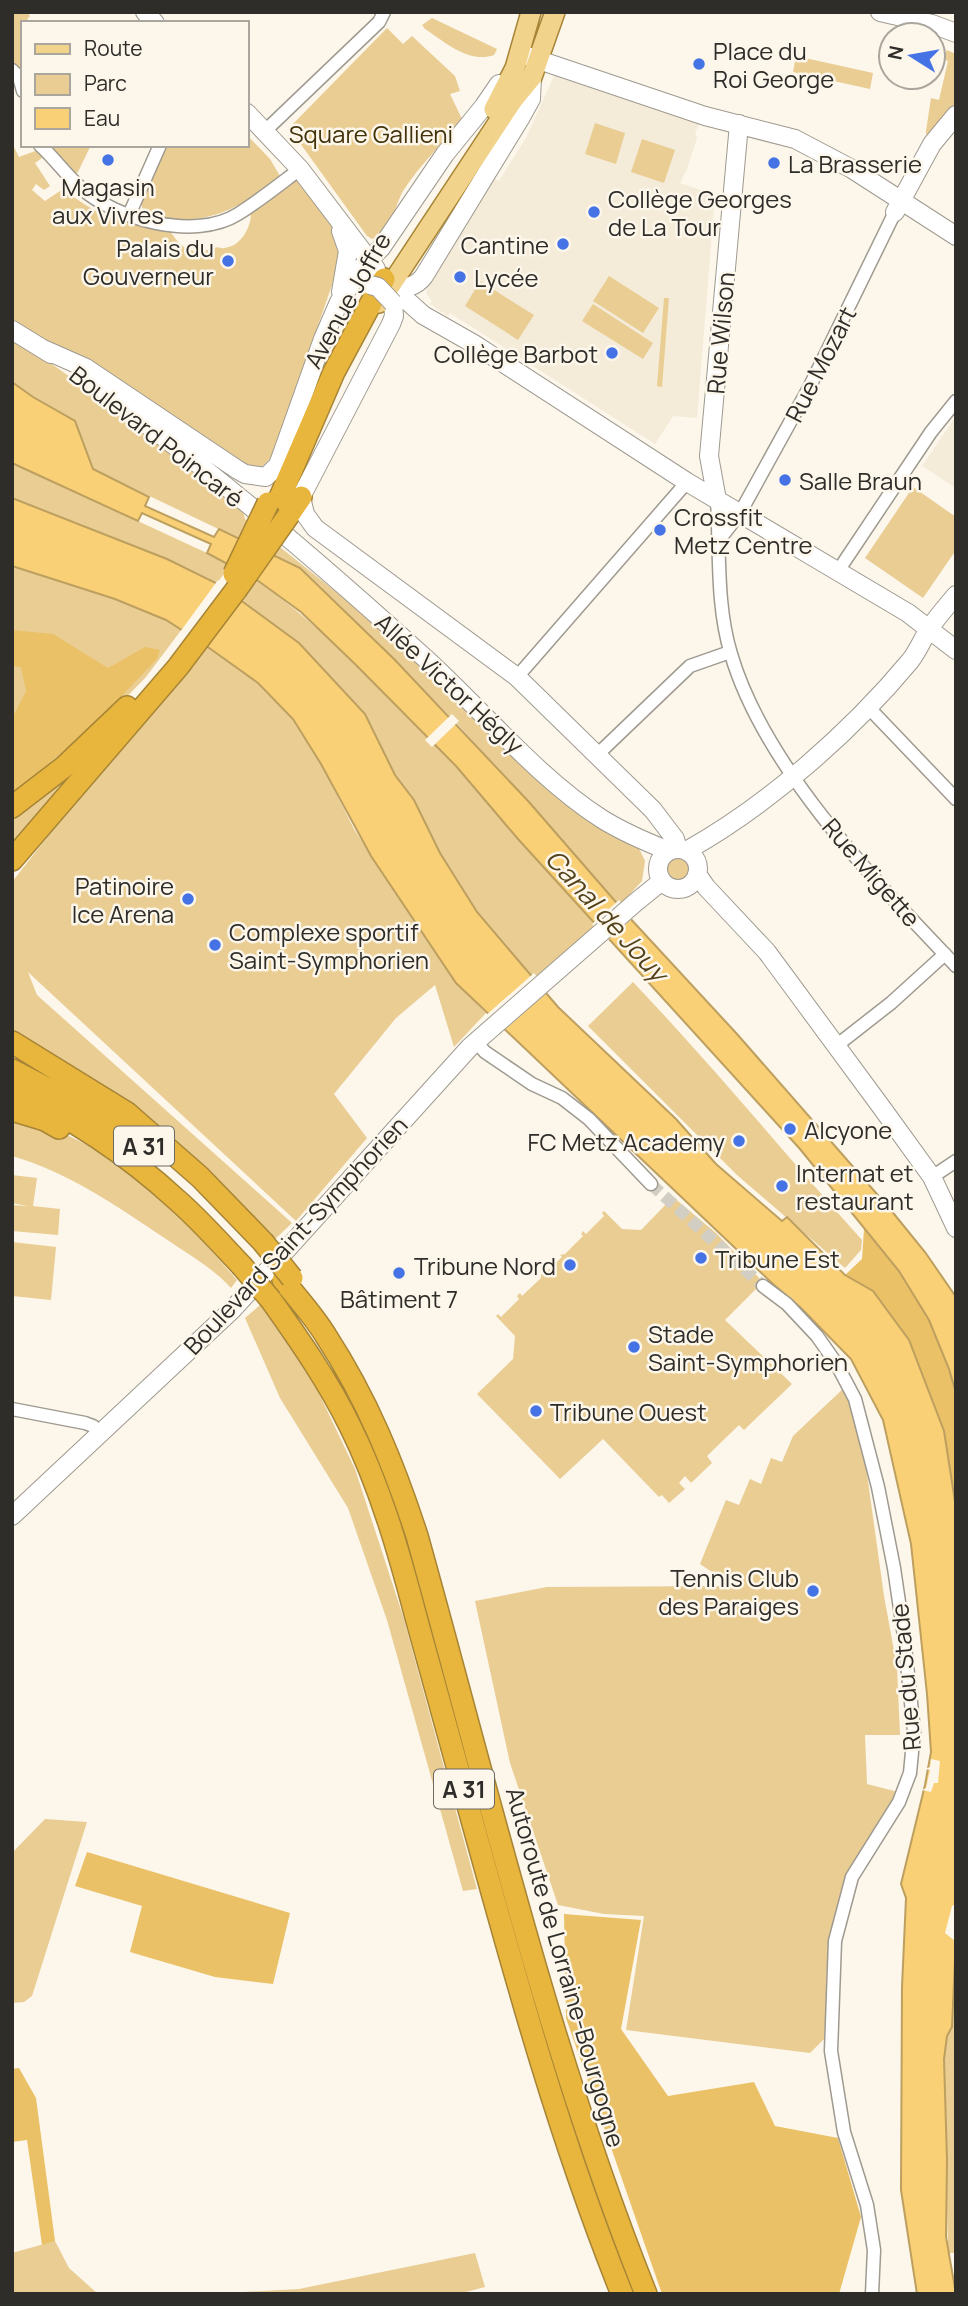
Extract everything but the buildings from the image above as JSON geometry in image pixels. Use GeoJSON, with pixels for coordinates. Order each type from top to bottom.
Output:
{"type":"FeatureCollection","features":[{"type":"Feature","properties":{"kind":"highway","name":"Avenue Joffre"},"geometry":{"type":"LineString","coordinates":[[276,512],[334,372],[389,291]]}},
{"type":"Feature","properties":{"kind":"highway"},"geometry":{"type":"LineString","coordinates":[[12,871],[40,831],[174,664],[234,584],[276,512],[278,465]]}},
{"type":"Feature","properties":{"kind":"highway"},"geometry":{"type":"LineString","coordinates":[[276,512],[301,497]]}},
{"type":"Feature","properties":{"kind":"highway"},"geometry":{"type":"LineString","coordinates":[[12,807],[92,742],[174,664]]}},
{"type":"Feature","properties":{"kind":"highway"},"geometry":{"type":"LineString","coordinates":[[12,860],[40,831]]}},
{"type":"Feature","properties":{"kind":"highway"},"geometry":{"type":"LineString","coordinates":[[12,1042],[127,1113],[200,1177],[260,1245]]}},
{"type":"Feature","properties":{"kind":"highway","name":"A 31"},"geometry":{"type":"LineString","coordinates":[[12,1070],[66,1096],[132,1137],[191,1184],[260,1245]]}},
{"type":"Feature","properties":{"kind":"highway","name":"Autoroute de Lorraine-Bourgogne"},"geometry":{"type":"LineString","coordinates":[[12,1090],[50,1108],[110,1145],[177,1200],[241,1265],[271,1300],[324,1377],[351,1428],[375,1483],[405,1577],[549,2089],[590,2213],[622,2294]]}},
{"type":"Feature","properties":{"kind":"highway"},"geometry":{"type":"LineString","coordinates":[[12,1110],[45,1120],[106,1154],[177,1200]]}},
{"type":"Feature","properties":{"kind":"highway","name":"Autoroute de Lorraine-Bourgogne"},"geometry":{"type":"LineString","coordinates":[[260,1245],[322,1319],[324,1333],[363,1399],[399,1480],[417,1536],[560,2052],[598,2168],[646,2294]]}},
{"type":"Feature","properties":{"kind":"main road","name":"Avenue Joffre"},"geometry":{"type":"LineString","coordinates":[[389,291],[505,89],[515,68],[531,12]]}},
{"type":"Feature","properties":{"kind":"main road","name":"Avenue Joffre"},"geometry":{"type":"LineString","coordinates":[[389,291],[536,68],[555,12]]}},
{"type":"Feature","properties":{"kind":"street"},"geometry":{"type":"LineString","coordinates":[[265,131],[379,22],[384,12]]}},
{"type":"Feature","properties":{"kind":"street"},"geometry":{"type":"LineString","coordinates":[[880,12],[912,15],[954,32]]}},
{"type":"Feature","properties":{"kind":"street"},"geometry":{"type":"LineString","coordinates":[[519,53],[536,68],[799,141],[852,169],[897,206],[956,236]]}},
{"type":"Feature","properties":{"kind":"street","name":"Avenue Joffre"},"geometry":{"type":"LineString","coordinates":[[301,497],[389,291],[468,206],[473,193],[531,99],[536,68]]}},
{"type":"Feature","properties":{"kind":"street"},"geometry":{"type":"LineString","coordinates":[[248,114],[300,169],[389,291],[687,482],[908,613],[956,650]]}},
{"type":"Feature","properties":{"kind":"street"},"geometry":{"type":"LineString","coordinates":[[897,206],[932,144],[956,116]]}},
{"type":"Feature","properties":{"kind":"street","name":"Rue Wilson"},"geometry":{"type":"LineString","coordinates":[[717,500],[709,456],[739,124]]}},
{"type":"Feature","properties":{"kind":"street"},"geometry":{"type":"LineString","coordinates":[[42,147],[83,190],[102,203],[159,224],[195,226],[237,215],[300,169]]}},
{"type":"Feature","properties":{"kind":"street"},"geometry":{"type":"LineString","coordinates":[[129,215],[159,147]]}},
{"type":"Feature","properties":{"kind":"street","name":"Rue Mozart"},"geometry":{"type":"LineString","coordinates":[[719,540],[740,513],[810,386],[897,206]]}},
{"type":"Feature","properties":{"kind":"street","name":"Avenue Joffre"},"geometry":{"type":"LineString","coordinates":[[278,465],[323,339],[342,297],[348,251],[332,212]]}},
{"type":"Feature","properties":{"kind":"street"},"geometry":{"type":"LineString","coordinates":[[342,297],[360,285],[389,291]]}},
{"type":"Feature","properties":{"kind":"street","name":"Avenue Joffre"},"geometry":{"type":"LineString","coordinates":[[389,291],[405,313],[424,315]]}},
{"type":"Feature","properties":{"kind":"street","name":"Boulevard Poincaré"},"geometry":{"type":"LineString","coordinates":[[12,330],[276,512]]}},
{"type":"Feature","properties":{"kind":"street","name":"Boulevard Poincaré"},"geometry":{"type":"LineString","coordinates":[[43,349],[86,368],[245,474],[266,477],[278,465]]}},
{"type":"Feature","properties":{"kind":"street"},"geometry":{"type":"LineString","coordinates":[[838,571],[931,432],[956,401]]}},
{"type":"Feature","properties":{"kind":"street"},"geometry":{"type":"LineString","coordinates":[[517,677],[687,482]]}},
{"type":"Feature","properties":{"kind":"street"},"geometry":{"type":"LineString","coordinates":[[301,497],[305,514],[314,528],[517,677],[653,810],[675,839],[678,862],[767,952],[932,1177],[956,1228]]}},
{"type":"Feature","properties":{"kind":"street","name":"Rue Migette"},"geometry":{"type":"LineString","coordinates":[[717,500],[722,596],[730,652],[755,713],[792,776],[870,872],[955,965]]}},
{"type":"Feature","properties":{"kind":"street","name":"Allée Victor Hégly"},"geometry":{"type":"LineString","coordinates":[[276,512],[572,797],[601,818],[678,862],[671,888],[682,889],[726,909]]}},
{"type":"Feature","properties":{"kind":"street","name":"Boulevard Saint-Symphorien"},"geometry":{"type":"LineString","coordinates":[[12,1516],[232,1310],[362,1164],[479,1039],[678,862],[792,776],[869,708],[912,659],[929,629],[956,595]]}},
{"type":"Feature","properties":{"kind":"street"},"geometry":{"type":"LineString","coordinates":[[598,754],[690,666],[730,652]]}},
{"type":"Feature","properties":{"kind":"street"},"geometry":{"type":"LineString","coordinates":[[869,708],[956,799]]}},
{"type":"Feature","properties":{"kind":"street"},"geometry":{"type":"LineString","coordinates":[[836,1045],[891,1003],[945,954]]}},
{"type":"Feature","properties":{"kind":"street"},"geometry":{"type":"LineString","coordinates":[[479,1039],[485,1052],[532,1084],[562,1098],[589,1119],[651,1184]]}},
{"type":"Feature","properties":{"kind":"street"},"geometry":{"type":"LineString","coordinates":[[932,1177],[956,1161]]}},
{"type":"Feature","properties":{"kind":"street","name":"Rue du Stade"},"geometry":{"type":"LineString","coordinates":[[763,1286],[787,1304],[817,1336],[836,1363],[855,1399],[868,1441],[894,1568],[907,1663],[914,1731],[910,1773],[899,1802],[852,1877],[835,1941],[831,2051],[844,2132],[867,2205],[874,2250],[872,2294]]}},
{"type":"Feature","properties":{"kind":"street"},"geometry":{"type":"LineString","coordinates":[[12,1409],[85,1423],[100,1433]]}},
{"type":"Feature","properties":{"kind":"shaded area","name":"Collège Georges de La Tour"},"geometry":{"type":"Polygon","coordinates":[[[554,76],[700,123],[687,169],[680,183],[715,195],[697,418],[673,416],[655,444],[450,313],[448,316],[430,304],[432,301],[426,293],[428,283],[494,179],[499,181],[526,138],[554,76]]]}},
{"type":"Feature","properties":{"kind":"shaded area"},"geometry":{"type":"Polygon","coordinates":[[[956,416],[956,488],[922,466],[956,416]]]}},
{"type":"Feature","properties":{"kind":"shaded area"},"geometry":{"type":"Polygon","coordinates":[[[12,630],[53,634],[108,668],[145,647],[160,650],[157,659],[92,727],[12,794],[12,714],[26,691],[21,667],[12,666],[12,630]]]}},
{"type":"Feature","properties":{"kind":"shaded area"},"geometry":{"type":"Polygon","coordinates":[[[864,1229],[899,1271],[929,1320],[949,1369],[956,1393],[956,1508],[944,1431],[845,1275],[862,1259],[864,1229]]]}},
{"type":"Feature","properties":{"kind":"shaded area"},"geometry":{"type":"Polygon","coordinates":[[[87,1852],[290,1913],[273,1984],[215,1977],[130,1952],[142,1906],[75,1886],[87,1852]]]}},
{"type":"Feature","properties":{"kind":"shaded area"},"geometry":{"type":"Polygon","coordinates":[[[564,1914],[641,1920],[621,2029],[668,2096],[754,2082],[775,2126],[838,2138],[861,2217],[839,2294],[662,2294],[566,2018],[564,1914]]]}},
{"type":"Feature","properties":{"kind":"shaded area"},"geometry":{"type":"Polygon","coordinates":[[[19,2068],[36,2098],[55,2241],[42,2245],[27,2140],[12,2142],[12,2069],[19,2068]]]}},
{"type":"Feature","properties":{"kind":"green space"},"geometry":{"type":"Polygon","coordinates":[[[12,12],[27,12],[29,21],[21,21],[21,74],[12,66],[12,12]]]}},
{"type":"Feature","properties":{"kind":"green space"},"geometry":{"type":"Polygon","coordinates":[[[432,18],[497,49],[494,55],[475,57],[449,45],[422,25],[432,18]]]}},
{"type":"Feature","properties":{"kind":"green space","name":"Square Gallieni"},"geometry":{"type":"Polygon","coordinates":[[[387,28],[403,44],[412,36],[455,76],[460,91],[450,94],[462,119],[409,182],[384,231],[372,239],[367,236],[289,128],[387,28]]]}},
{"type":"Feature","properties":{"kind":"green space"},"geometry":{"type":"Polygon","coordinates":[[[947,50],[956,54],[956,102],[927,142],[931,98],[939,100],[941,91],[947,91],[947,50]]]}},
{"type":"Feature","properties":{"kind":"green space"},"geometry":{"type":"Polygon","coordinates":[[[796,56],[873,73],[870,89],[793,72],[796,56]]]}},
{"type":"Feature","properties":{"kind":"green space"},"geometry":{"type":"Polygon","coordinates":[[[595,123],[625,133],[616,164],[585,154],[595,123]]]}},
{"type":"Feature","properties":{"kind":"green space"},"geometry":{"type":"Polygon","coordinates":[[[248,136],[270,159],[280,176],[239,205],[224,212],[194,219],[156,216],[147,213],[141,202],[166,147],[248,147],[248,136]]]}},
{"type":"Feature","properties":{"kind":"green space"},"geometry":{"type":"Polygon","coordinates":[[[642,139],[675,150],[664,183],[631,172],[642,139]]]}},
{"type":"Feature","properties":{"kind":"green space"},"geometry":{"type":"Polygon","coordinates":[[[12,143],[19,157],[38,150],[42,158],[35,163],[50,186],[44,190],[36,184],[32,190],[45,201],[63,189],[112,218],[169,229],[178,242],[194,251],[230,247],[235,244],[249,226],[251,215],[248,216],[248,211],[294,180],[302,181],[337,235],[340,262],[276,447],[262,466],[254,471],[12,325],[12,143]]]}},
{"type":"Feature","properties":{"kind":"green space"},"geometry":{"type":"Polygon","coordinates":[[[46,147],[90,147],[78,172],[72,176],[46,147]]]}},
{"type":"Feature","properties":{"kind":"green space"},"geometry":{"type":"Polygon","coordinates":[[[609,276],[659,308],[643,333],[593,301],[609,276]]]}},
{"type":"Feature","properties":{"kind":"green space"},"geometry":{"type":"Polygon","coordinates":[[[480,281],[534,315],[518,340],[465,306],[480,281]]]}},
{"type":"Feature","properties":{"kind":"green space"},"geometry":{"type":"Polygon","coordinates":[[[664,298],[669,298],[662,387],[657,386],[664,298]]]}},
{"type":"Feature","properties":{"kind":"green space"},"geometry":{"type":"Polygon","coordinates":[[[593,304],[653,343],[643,359],[582,321],[593,304]]]}},
{"type":"Feature","properties":{"kind":"green space"},"geometry":{"type":"Polygon","coordinates":[[[12,336],[182,456],[243,511],[245,519],[471,700],[572,797],[633,836],[645,861],[642,881],[619,906],[462,729],[300,568],[93,469],[75,421],[12,382],[12,336]]]}},
{"type":"Feature","properties":{"kind":"green space"},"geometry":{"type":"Polygon","coordinates":[[[12,463],[229,565],[217,584],[167,559],[12,498],[12,463]]]}},
{"type":"Feature","properties":{"kind":"green space"},"geometry":{"type":"Polygon","coordinates":[[[913,487],[956,517],[956,550],[923,598],[865,558],[913,487]]]}},
{"type":"Feature","properties":{"kind":"green space"},"geometry":{"type":"Polygon","coordinates":[[[12,566],[115,599],[182,629],[146,677],[103,721],[12,798],[12,566]]]}},
{"type":"Feature","properties":{"kind":"green space"},"geometry":{"type":"Polygon","coordinates":[[[257,580],[350,658],[393,700],[597,925],[535,980],[477,912],[440,853],[414,800],[395,775],[365,714],[299,643],[243,601],[257,580]]]}},
{"type":"Feature","properties":{"kind":"green space","name":"Complexe sportif Saint-Symphorien"},"geometry":{"type":"Polygon","coordinates":[[[206,645],[258,683],[293,719],[321,764],[354,829],[415,923],[456,983],[486,1013],[454,1047],[435,985],[396,1018],[334,1094],[367,1138],[296,1221],[28,972],[37,995],[292,1223],[272,1242],[12,1041],[12,882],[103,766],[206,645]]]}},
{"type":"Feature","properties":{"kind":"green space"},"geometry":{"type":"Polygon","coordinates":[[[95,747],[12,849],[12,813],[95,747]]]}},
{"type":"Feature","properties":{"kind":"green space"},"geometry":{"type":"Polygon","coordinates":[[[678,857],[689,864],[690,869],[683,880],[678,881],[667,874],[666,869],[673,858],[678,857]]]}},
{"type":"Feature","properties":{"kind":"green space","name":"FC Metz Academy"},"geometry":{"type":"Polygon","coordinates":[[[633,982],[862,1240],[861,1250],[845,1268],[737,1175],[588,1026],[633,982]]]}},
{"type":"Feature","properties":{"kind":"green space"},"geometry":{"type":"Polygon","coordinates":[[[12,1117],[71,1137],[124,1168],[165,1202],[220,1260],[237,1280],[231,1288],[216,1273],[109,1202],[72,1180],[12,1156],[12,1117]]]}},
{"type":"Feature","properties":{"kind":"green space"},"geometry":{"type":"Polygon","coordinates":[[[12,1175],[37,1178],[33,1206],[60,1209],[58,1235],[12,1231],[12,1205],[28,1206],[12,1203],[12,1175]]]}},
{"type":"Feature","properties":{"kind":"green space","name":"Stade Saint-Symphorien"},"geometry":{"type":"Polygon","coordinates":[[[673,1197],[716,1233],[763,1282],[725,1320],[792,1384],[744,1430],[739,1425],[707,1456],[712,1463],[691,1483],[685,1476],[679,1483],[685,1489],[669,1503],[662,1495],[659,1497],[603,1439],[560,1479],[477,1394],[513,1359],[515,1336],[496,1316],[498,1314],[501,1317],[519,1299],[517,1296],[520,1293],[522,1296],[541,1278],[541,1274],[562,1257],[560,1255],[565,1254],[583,1236],[583,1231],[586,1234],[604,1216],[604,1211],[622,1229],[641,1230],[673,1197]]]}},
{"type":"Feature","properties":{"kind":"green space"},"geometry":{"type":"Polygon","coordinates":[[[12,1242],[56,1247],[51,1300],[12,1296],[12,1242]]]}},
{"type":"Feature","properties":{"kind":"green space"},"geometry":{"type":"Polygon","coordinates":[[[260,1305],[314,1383],[355,1469],[403,1616],[477,1889],[463,1891],[387,1620],[348,1508],[280,1398],[245,1318],[260,1305]]]}},
{"type":"Feature","properties":{"kind":"green space"},"geometry":{"type":"Polygon","coordinates":[[[845,1387],[860,1424],[884,1596],[897,1667],[900,1735],[865,1735],[867,1784],[898,1792],[852,1865],[839,1898],[831,1940],[824,2039],[810,2053],[626,2030],[644,1916],[604,1914],[558,1905],[510,1763],[475,1601],[547,1587],[733,1586],[700,1564],[726,1500],[739,1505],[750,1479],[761,1484],[771,1458],[782,1462],[793,1436],[845,1387]]]}},
{"type":"Feature","properties":{"kind":"green space"},"geometry":{"type":"Polygon","coordinates":[[[45,1819],[87,1822],[32,1996],[24,2002],[12,2003],[12,1853],[45,1819]]]}},
{"type":"Feature","properties":{"kind":"green space"},"geometry":{"type":"Polygon","coordinates":[[[955,1967],[956,2253],[948,2253],[944,2059],[947,2036],[952,2027],[955,1967]]]}},
{"type":"Feature","properties":{"kind":"green space"},"geometry":{"type":"Polygon","coordinates":[[[55,2241],[69,2268],[98,2294],[12,2294],[12,2253],[55,2241]]]}},
{"type":"Feature","properties":{"kind":"green space"},"geometry":{"type":"Polygon","coordinates":[[[475,2253],[485,2287],[458,2294],[208,2294],[299,2289],[475,2253]]]}},
{"type":"Feature","properties":{"kind":"water","name":"Canal de Jouy"},"geometry":{"type":"Polygon","coordinates":[[[12,382],[75,421],[93,469],[149,497],[145,506],[214,537],[219,529],[300,568],[395,660],[529,802],[628,916],[737,1034],[925,1252],[956,1297],[956,1393],[929,1320],[899,1271],[800,1149],[518,839],[456,766],[301,612],[257,580],[207,553],[211,544],[142,513],[138,521],[12,463],[12,382]]]}},
{"type":"Feature","properties":{"kind":"water"},"geometry":{"type":"Polygon","coordinates":[[[12,498],[167,559],[220,585],[299,643],[365,714],[395,775],[414,800],[440,853],[477,912],[558,1007],[676,1119],[716,1164],[782,1221],[787,1217],[845,1275],[873,1291],[909,1340],[944,1431],[956,1508],[956,1937],[952,2027],[947,2036],[944,2059],[946,2237],[956,2294],[917,2294],[901,2190],[902,1987],[906,1898],[901,1884],[931,1752],[911,1544],[883,1420],[851,1359],[801,1308],[456,983],[371,856],[293,719],[258,683],[166,620],[115,599],[12,566],[12,498]]]}},
{"type":"Feature","properties":{"kind":"pier"},"geometry":{"type":"Polygon","coordinates":[[[218,580],[240,595],[202,647],[180,632],[218,580]]]}},
{"type":"Feature","properties":{"kind":"pier"},"geometry":{"type":"Polygon","coordinates":[[[452,714],[459,721],[432,747],[425,740],[452,714]]]}},
{"type":"Feature","properties":{"kind":"pier"},"geometry":{"type":"Polygon","coordinates":[[[619,900],[634,917],[607,941],[592,924],[619,900]]]}},
{"type":"Feature","properties":{"kind":"pier"},"geometry":{"type":"Polygon","coordinates":[[[534,973],[549,991],[502,1032],[484,1017],[534,973]]]}},
{"type":"Feature","properties":{"kind":"pier"},"geometry":{"type":"Polygon","coordinates":[[[931,1759],[940,1761],[938,1783],[934,1783],[931,1792],[922,1790],[926,1788],[930,1770],[925,1769],[930,1767],[931,1759]]]}},
{"type":"Feature","properties":{"kind":"pier"},"geometry":{"type":"Polygon","coordinates":[[[956,1904],[955,1941],[945,1933],[952,1906],[956,1904]]]}},
{"type":"Feature","properties":{"kind":"tunnel"},"geometry":{"type":"LineString","coordinates":[[651,1184],[763,1286]]}},
{"type":"Feature","properties":{"kind":"place","name":"Place du Roi George"},"geometry":{"type":"Point","coordinates":[699,64]}},
{"type":"Feature","properties":{"kind":"place","name":"Magasin aux Vivres"},"geometry":{"type":"Point","coordinates":[108,160]}},
{"type":"Feature","properties":{"kind":"place","name":"La Brasserie"},"geometry":{"type":"Point","coordinates":[774,163]}},
{"type":"Feature","properties":{"kind":"place","name":"Collège Georges de La Tour"},"geometry":{"type":"Point","coordinates":[594,212]}},
{"type":"Feature","properties":{"kind":"place","name":"Cantine"},"geometry":{"type":"Point","coordinates":[563,244]}},
{"type":"Feature","properties":{"kind":"place","name":"Palais du Gouverneur"},"geometry":{"type":"Point","coordinates":[228,261]}},
{"type":"Feature","properties":{"kind":"place","name":"Lycée"},"geometry":{"type":"Point","coordinates":[460,277]}},
{"type":"Feature","properties":{"kind":"place","name":"Collège Barbot"},"geometry":{"type":"Point","coordinates":[612,353]}},
{"type":"Feature","properties":{"kind":"place","name":"Salle Braun"},"geometry":{"type":"Point","coordinates":[785,480]}},
{"type":"Feature","properties":{"kind":"place","name":"Crossfit Metz Centre"},"geometry":{"type":"Point","coordinates":[660,530]}},
{"type":"Feature","properties":{"kind":"place","name":"Patinoire Ice Arena"},"geometry":{"type":"Point","coordinates":[188,899]}},
{"type":"Feature","properties":{"kind":"place","name":"Complexe sportif Saint-Symphorien"},"geometry":{"type":"Point","coordinates":[215,945]}},
{"type":"Feature","properties":{"kind":"place","name":"Alcyone"},"geometry":{"type":"Point","coordinates":[790,1129]}},
{"type":"Feature","properties":{"kind":"place","name":"FC Metz Academy"},"geometry":{"type":"Point","coordinates":[739,1141]}},
{"type":"Feature","properties":{"kind":"place","name":"Internat et restaurant"},"geometry":{"type":"Point","coordinates":[782,1186]}},
{"type":"Feature","properties":{"kind":"place","name":"Tribune Est"},"geometry":{"type":"Point","coordinates":[701,1258]}},
{"type":"Feature","properties":{"kind":"place","name":"Tribune Nord"},"geometry":{"type":"Point","coordinates":[570,1265]}},
{"type":"Feature","properties":{"kind":"place","name":"Bâtiment 7"},"geometry":{"type":"Point","coordinates":[399,1273]}},
{"type":"Feature","properties":{"kind":"place","name":"Stade Saint-Symphorien"},"geometry":{"type":"Point","coordinates":[634,1347]}},
{"type":"Feature","properties":{"kind":"place","name":"Tribune Ouest"},"geometry":{"type":"Point","coordinates":[536,1411]}},
{"type":"Feature","properties":{"kind":"place","name":"Tennis Club des Paraiges"},"geometry":{"type":"Point","coordinates":[813,1591]}}]}
